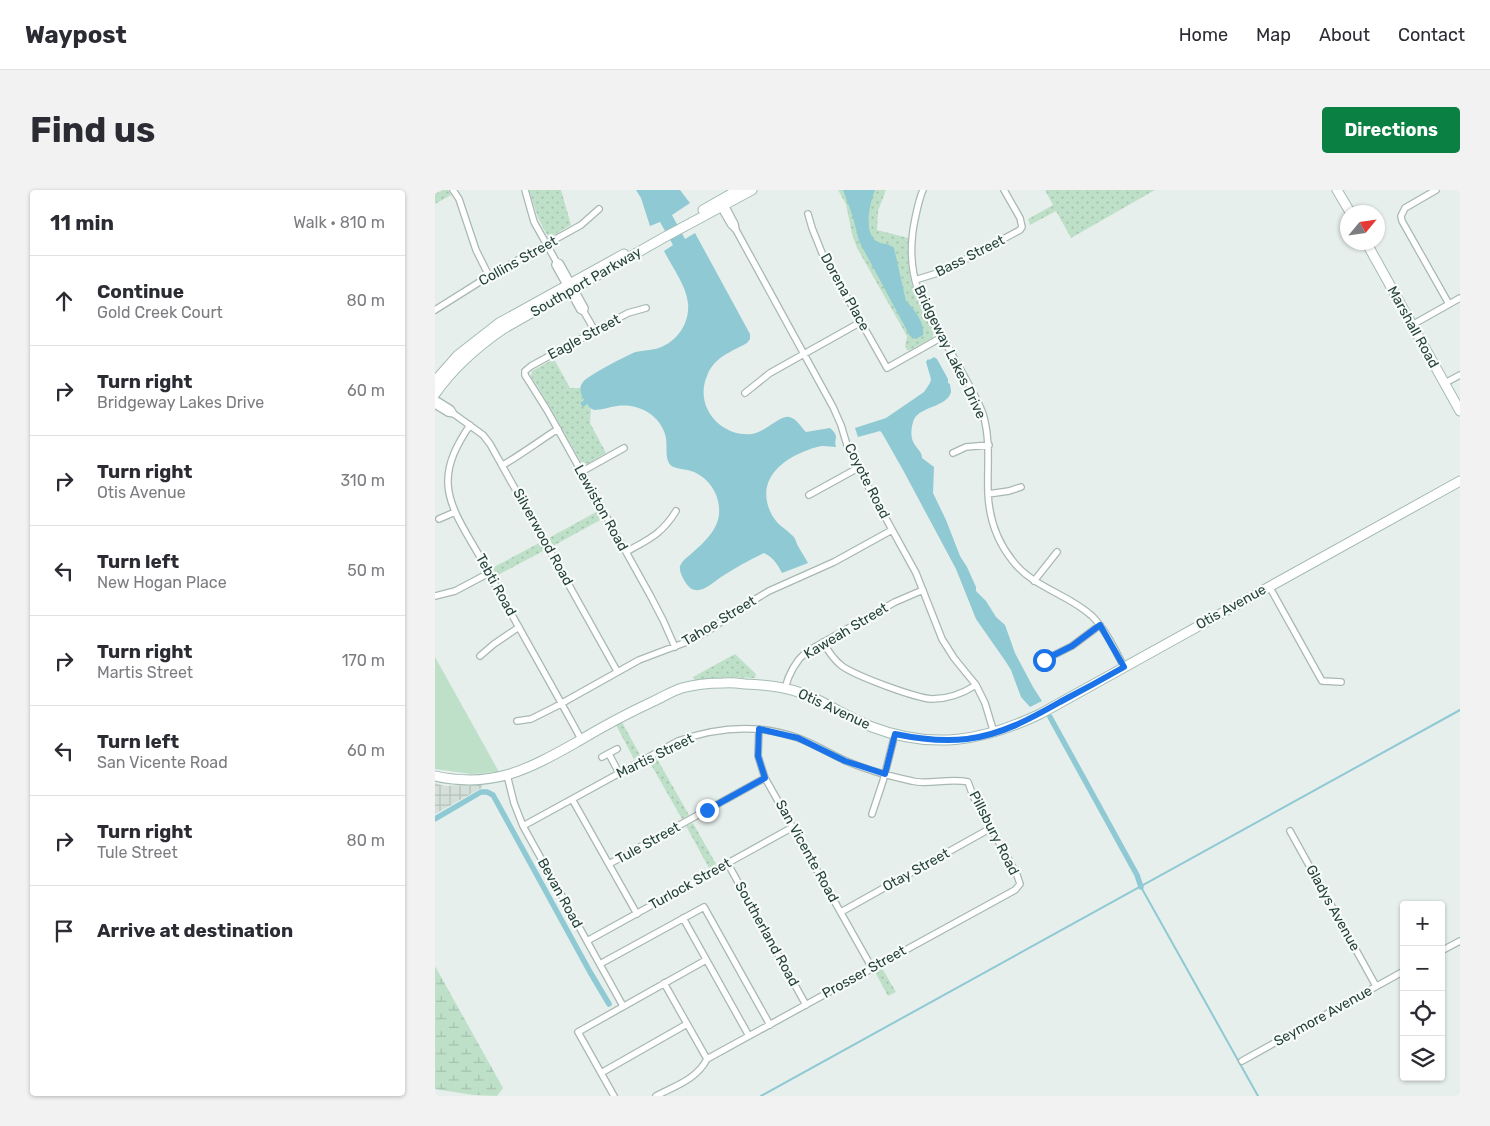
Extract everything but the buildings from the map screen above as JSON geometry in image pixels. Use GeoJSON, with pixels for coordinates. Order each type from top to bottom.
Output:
{"type":"FeatureCollection","features":[{"type":"Feature","properties":{"kind":"street"},"geometry":{"type":"LineString","coordinates":[[453,190],[459,199],[475,250],[489,276]]}},
{"type":"Feature","properties":{"kind":"street"},"geometry":{"type":"LineString","coordinates":[[525,190],[534,222],[556,261],[560,263],[580,310],[584,312],[595,331]]}},
{"type":"Feature","properties":{"kind":"street","name":"Southport Parkway"},"geometry":{"type":"LineString","coordinates":[[721,203],[738,190]]}},
{"type":"Feature","properties":{"kind":"street","name":"Southport Parkway"},"geometry":{"type":"LineString","coordinates":[[435,382],[458,355],[499,323],[570,287],[721,203],[752,190]]}},
{"type":"Feature","properties":{"kind":"street","name":"Bridgeway Lakes Drive"},"geometry":{"type":"LineString","coordinates":[[923,190],[913,232],[911,258],[915,280],[921,297],[983,413],[989,445],[988,494],[991,519],[995,530],[1012,561],[1034,581],[1084,610],[1100,625],[1124,667]]}},
{"type":"Feature","properties":{"kind":"street","name":"Bass Street"},"geometry":{"type":"LineString","coordinates":[[915,280],[944,271],[1022,227],[1020,218],[1005,190]]}},
{"type":"Feature","properties":{"kind":"street"},"geometry":{"type":"LineString","coordinates":[[1337,190],[1346,205]]}},
{"type":"Feature","properties":{"kind":"street"},"geometry":{"type":"LineString","coordinates":[[1436,190],[1405,208],[1401,216],[1449,304]]}},
{"type":"Feature","properties":{"kind":"street","name":"Coyote Road"},"geometry":{"type":"LineString","coordinates":[[721,203],[731,226],[736,230],[833,407],[858,468],[916,573],[942,639],[985,703],[994,733]]}},
{"type":"Feature","properties":{"kind":"street","name":"Collins Street"},"geometry":{"type":"LineString","coordinates":[[435,310],[489,276],[581,226],[599,210]]}},
{"type":"Feature","properties":{"kind":"street","name":"Dorena Place"},"geometry":{"type":"LineString","coordinates":[[808,214],[822,253],[887,368],[942,337]]}},
{"type":"Feature","properties":{"kind":"street","name":"Marshall Road"},"geometry":{"type":"LineString","coordinates":[[1370,250],[1460,411]]}},
{"type":"Feature","properties":{"kind":"street","name":"Southport Parkway"},"geometry":{"type":"LineString","coordinates":[[435,394],[464,360],[481,344],[570,287]]}},
{"type":"Feature","properties":{"kind":"street"},"geometry":{"type":"LineString","coordinates":[[1412,325],[1460,298]]}},
{"type":"Feature","properties":{"kind":"street","name":"Eagle Street"},"geometry":{"type":"LineString","coordinates":[[525,371],[595,331],[628,314],[646,308]]}},
{"type":"Feature","properties":{"kind":"street"},"geometry":{"type":"LineString","coordinates":[[745,393],[769,373],[861,322]]}},
{"type":"Feature","properties":{"kind":"street","name":"Lewiston Road"},"geometry":{"type":"LineString","coordinates":[[525,371],[527,380],[547,410],[626,552],[663,620],[675,647]]}},
{"type":"Feature","properties":{"kind":"street"},"geometry":{"type":"LineString","coordinates":[[1445,383],[1460,375]]}},
{"type":"Feature","properties":{"kind":"street","name":"Silverwood Road"},"geometry":{"type":"LineString","coordinates":[[435,399],[451,409],[483,435],[491,444],[617,671]]}},
{"type":"Feature","properties":{"kind":"street","name":"Silverwood Road"},"geometry":{"type":"LineString","coordinates":[[435,404],[448,413],[455,414]]}},
{"type":"Feature","properties":{"kind":"street","name":"Tebti Road"},"geometry":{"type":"LineString","coordinates":[[470,425],[455,449],[449,466],[448,485],[455,512],[581,739]]}},
{"type":"Feature","properties":{"kind":"street"},"geometry":{"type":"LineString","coordinates":[[503,465],[523,454],[557,430]]}},
{"type":"Feature","properties":{"kind":"street"},"geometry":{"type":"LineString","coordinates":[[953,453],[966,447],[989,445]]}},
{"type":"Feature","properties":{"kind":"street"},"geometry":{"type":"LineString","coordinates":[[581,472],[624,448]]}},
{"type":"Feature","properties":{"kind":"street"},"geometry":{"type":"LineString","coordinates":[[809,496],[858,468]]}},
{"type":"Feature","properties":{"kind":"street","name":"Otis Avenue"},"geometry":{"type":"LineString","coordinates":[[435,776],[477,780],[507,775],[531,767],[642,706],[682,688],[723,683],[785,688],[818,700],[872,727],[918,739],[968,739],[994,733],[1040,714],[1460,481]]}},
{"type":"Feature","properties":{"kind":"street"},"geometry":{"type":"LineString","coordinates":[[988,494],[1009,491],[1021,486]]}},
{"type":"Feature","properties":{"kind":"street"},"geometry":{"type":"LineString","coordinates":[[626,552],[663,529],[676,511]]}},
{"type":"Feature","properties":{"kind":"street"},"geometry":{"type":"LineString","coordinates":[[439,519],[455,512]]}},
{"type":"Feature","properties":{"kind":"street","name":"Tahoe Street"},"geometry":{"type":"LineString","coordinates":[[517,722],[531,718],[561,703],[639,660],[675,647],[708,631],[769,591],[834,562],[892,530]]}},
{"type":"Feature","properties":{"kind":"street"},"geometry":{"type":"LineString","coordinates":[[1034,581],[1057,552]]}},
{"type":"Feature","properties":{"kind":"street"},"geometry":{"type":"LineString","coordinates":[[435,596],[455,591],[489,573]]}},
{"type":"Feature","properties":{"kind":"street"},"geometry":{"type":"LineString","coordinates":[[1269,586],[1322,681],[1341,682]]}},
{"type":"Feature","properties":{"kind":"street","name":"Kaweah Street"},"geometry":{"type":"LineString","coordinates":[[785,688],[797,660],[806,652],[895,602],[923,590]]}},
{"type":"Feature","properties":{"kind":"street"},"geometry":{"type":"LineString","coordinates":[[1044,660],[1072,646],[1100,625]]}},
{"type":"Feature","properties":{"kind":"street"},"geometry":{"type":"LineString","coordinates":[[480,656],[493,644],[519,627]]}},
{"type":"Feature","properties":{"kind":"street"},"geometry":{"type":"LineString","coordinates":[[823,642],[835,660],[848,670],[917,697],[933,699],[949,697],[958,695],[975,686]]}},
{"type":"Feature","properties":{"kind":"street","name":"Martis Street"},"geometry":{"type":"LineString","coordinates":[[523,826],[678,741],[698,734],[721,730],[759,729],[798,738],[845,761],[915,782],[960,780],[968,782]]}},
{"type":"Feature","properties":{"kind":"street","name":"San Vicente Road"},"geometry":{"type":"LineString","coordinates":[[759,729],[758,756],[765,778],[872,968]]}},
{"type":"Feature","properties":{"kind":"street"},"geometry":{"type":"LineString","coordinates":[[873,814],[895,734]]}},
{"type":"Feature","properties":{"kind":"street"},"geometry":{"type":"LineString","coordinates":[[602,757],[617,749]]}},
{"type":"Feature","properties":{"kind":"street"},"geometry":{"type":"LineString","coordinates":[[609,754],[619,772]]}},
{"type":"Feature","properties":{"kind":"street","name":"Bevan Road"},"geometry":{"type":"LineString","coordinates":[[507,775],[514,803],[523,826],[623,1006]]}},
{"type":"Feature","properties":{"kind":"street","name":"Tule Street"},"geometry":{"type":"LineString","coordinates":[[609,864],[765,778]]}},
{"type":"Feature","properties":{"kind":"street","name":"Pillsbury Road"},"geometry":{"type":"LineString","coordinates":[[968,782],[973,796],[1017,875],[1020,884]]}},
{"type":"Feature","properties":{"kind":"street"},"geometry":{"type":"LineString","coordinates":[[572,799],[637,914]]}},
{"type":"Feature","properties":{"kind":"street","name":"Turlock Street"},"geometry":{"type":"LineString","coordinates":[[587,941],[793,827]]}},
{"type":"Feature","properties":{"kind":"street","name":"Otay Street"},"geometry":{"type":"LineString","coordinates":[[841,912],[991,828]]}},
{"type":"Feature","properties":{"kind":"street","name":"Gladys Avenue"},"geometry":{"type":"LineString","coordinates":[[1290,831],[1376,986]]}},
{"type":"Feature","properties":{"kind":"street","name":"Southerland Road"},"geometry":{"type":"LineString","coordinates":[[728,864],[806,1005]]}},
{"type":"Feature","properties":{"kind":"street","name":"Prosser Street"},"geometry":{"type":"LineString","coordinates":[[656,1096],[695,1075],[703,1067],[707,1059],[1015,890],[1020,884]]}},
{"type":"Feature","properties":{"kind":"street"},"geometry":{"type":"LineString","coordinates":[[600,964],[704,907],[770,1025]]}},
{"type":"Feature","properties":{"kind":"street"},"geometry":{"type":"LineString","coordinates":[[683,918],[749,1036]]}},
{"type":"Feature","properties":{"kind":"street"},"geometry":{"type":"LineString","coordinates":[[1445,949],[1460,941]]}},
{"type":"Feature","properties":{"kind":"street"},"geometry":{"type":"LineString","coordinates":[[614,1096],[578,1032],[706,960]]}},
{"type":"Feature","properties":{"kind":"street","name":"Seymore Avenue"},"geometry":{"type":"LineString","coordinates":[[1242,1061],[1400,973]]}},
{"type":"Feature","properties":{"kind":"street"},"geometry":{"type":"LineString","coordinates":[[664,983],[707,1059]]}},
{"type":"Feature","properties":{"kind":"street"},"geometry":{"type":"LineString","coordinates":[[601,1073],[687,1024]]}},
{"type":"Feature","properties":{"kind":"shaded area"},"geometry":{"type":"Polygon","coordinates":[[[435,783],[444,786],[481,785],[483,787],[435,814],[435,783]]]}},
{"type":"Feature","properties":{"kind":"green space"},"geometry":{"type":"Polygon","coordinates":[[[448,190],[451,195],[435,204],[435,194],[448,190]]]}},
{"type":"Feature","properties":{"kind":"green space"},"geometry":{"type":"Polygon","coordinates":[[[529,190],[561,190],[571,225],[552,236],[547,235],[538,218],[529,190]]]}},
{"type":"Feature","properties":{"kind":"green space"},"geometry":{"type":"Polygon","coordinates":[[[838,190],[886,190],[878,211],[877,230],[908,238],[908,263],[913,288],[934,332],[932,338],[908,351],[905,347],[907,336],[857,248],[846,204],[838,190]]]}},
{"type":"Feature","properties":{"kind":"green space"},"geometry":{"type":"Polygon","coordinates":[[[1045,190],[1155,190],[1071,238],[1056,211],[1030,225],[1028,219],[1053,205],[1045,190]]]}},
{"type":"Feature","properties":{"kind":"green space"},"geometry":{"type":"Polygon","coordinates":[[[554,359],[570,388],[580,388],[584,400],[580,403],[587,404],[591,409],[590,423],[606,453],[587,464],[581,462],[531,376],[532,371],[554,359]]]}},
{"type":"Feature","properties":{"kind":"green space"},"geometry":{"type":"Polygon","coordinates":[[[598,511],[602,519],[553,546],[549,538],[598,511]]]}},
{"type":"Feature","properties":{"kind":"green space"},"geometry":{"type":"Polygon","coordinates":[[[541,542],[545,550],[496,576],[492,568],[541,542]]]}},
{"type":"Feature","properties":{"kind":"green space"},"geometry":{"type":"Polygon","coordinates":[[[735,654],[756,674],[755,678],[725,677],[695,681],[693,677],[735,654]]]}},
{"type":"Feature","properties":{"kind":"green space"},"geometry":{"type":"Polygon","coordinates":[[[435,657],[499,772],[471,774],[435,769],[435,657]]]}},
{"type":"Feature","properties":{"kind":"green space"},"geometry":{"type":"Polygon","coordinates":[[[622,722],[640,755],[634,759],[616,725],[622,722]]]}},
{"type":"Feature","properties":{"kind":"green space"},"geometry":{"type":"Polygon","coordinates":[[[656,757],[689,815],[682,819],[649,761],[656,757]]]}},
{"type":"Feature","properties":{"kind":"green space"},"geometry":{"type":"Polygon","coordinates":[[[693,823],[716,864],[709,868],[686,826],[693,823]]]}},
{"type":"Feature","properties":{"kind":"green space"},"geometry":{"type":"Polygon","coordinates":[[[435,966],[503,1088],[497,1096],[473,1095],[435,1089],[435,966]]]}},
{"type":"Feature","properties":{"kind":"green space"},"geometry":{"type":"Polygon","coordinates":[[[882,968],[896,992],[888,996],[875,972],[882,968]]]}},
{"type":"Feature","properties":{"kind":"water"},"geometry":{"type":"Polygon","coordinates":[[[636,190],[680,190],[690,203],[672,215],[685,239],[695,233],[750,334],[750,339],[747,343],[729,352],[710,369],[704,387],[704,398],[707,408],[713,417],[720,425],[740,434],[757,433],[785,417],[789,417],[796,421],[806,432],[830,428],[836,436],[836,447],[819,446],[795,455],[785,462],[771,477],[767,487],[767,499],[772,516],[794,537],[808,563],[782,573],[775,562],[764,553],[747,561],[702,589],[697,590],[688,586],[680,572],[680,566],[708,538],[716,525],[719,510],[714,491],[700,475],[670,464],[667,455],[666,437],[662,427],[646,411],[632,406],[617,406],[594,410],[587,404],[583,407],[580,403],[584,400],[580,389],[586,379],[633,353],[655,349],[669,343],[680,332],[687,318],[688,303],[685,290],[664,251],[673,245],[660,222],[650,226],[641,198],[636,190]]]}},
{"type":"Feature","properties":{"kind":"water"},"geometry":{"type":"Polygon","coordinates":[[[843,190],[875,190],[869,216],[870,230],[876,241],[894,248],[906,301],[921,321],[923,335],[916,339],[910,336],[859,241],[843,190]]]}},
{"type":"Feature","properties":{"kind":"water"},"geometry":{"type":"Polygon","coordinates":[[[934,357],[948,379],[951,392],[944,401],[916,417],[913,422],[912,440],[921,453],[922,458],[934,467],[933,493],[960,556],[976,587],[976,591],[986,601],[996,617],[1005,625],[1015,653],[1042,701],[1030,707],[1021,697],[1011,670],[976,619],[956,569],[882,433],[880,431],[858,437],[855,428],[886,418],[924,392],[931,379],[926,362],[934,357]]]}},
{"type":"Feature","properties":{"kind":"waterway"},"geometry":{"type":"LineString","coordinates":[[761,1096],[1460,710]]}},
{"type":"Feature","properties":{"kind":"waterway"},"geometry":{"type":"LineString","coordinates":[[1050,717],[1137,875],[1141,887]]}},
{"type":"Feature","properties":{"kind":"waterway"},"geometry":{"type":"LineString","coordinates":[[435,819],[481,792],[493,795],[609,1004]]}},
{"type":"Feature","properties":{"kind":"waterway"},"geometry":{"type":"LineString","coordinates":[[1141,887],[1258,1096]]}},
{"type":"Feature","properties":{"kind":"route"},"geometry":{"type":"LineString","coordinates":[[707,810],[765,778],[758,756],[759,729],[798,738],[845,761],[885,774],[895,734],[918,739],[941,740],[968,739],[994,733],[1040,714],[1124,667],[1100,625],[1072,646],[1044,660]]}}]}
